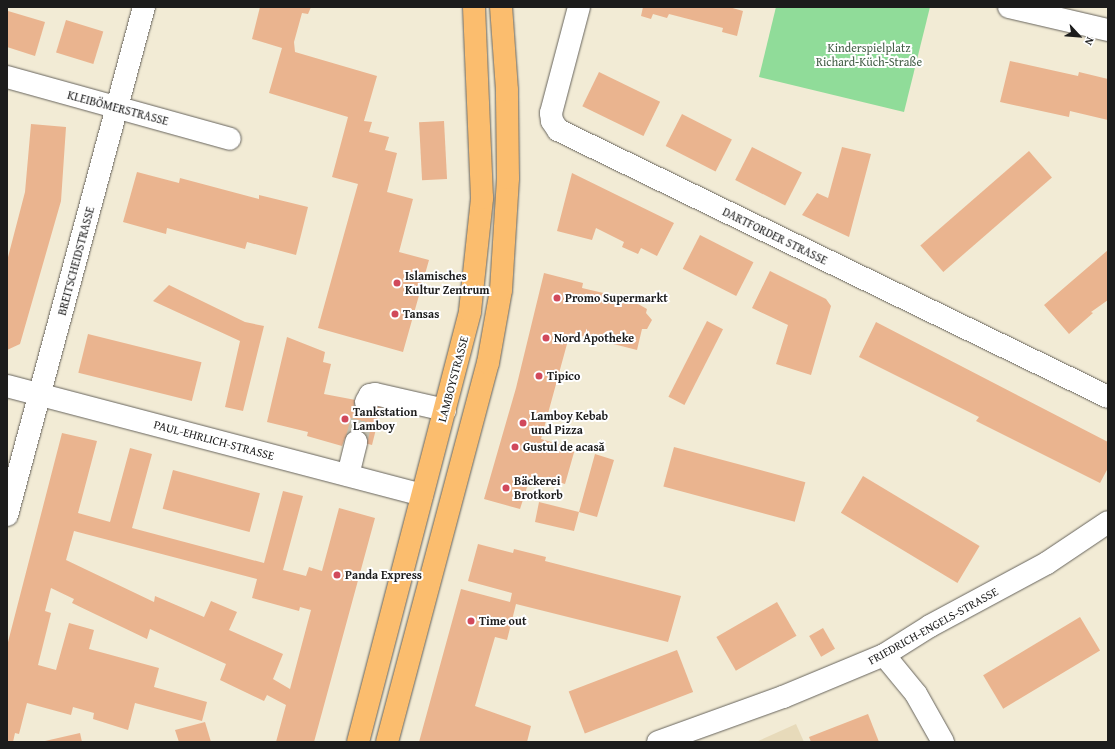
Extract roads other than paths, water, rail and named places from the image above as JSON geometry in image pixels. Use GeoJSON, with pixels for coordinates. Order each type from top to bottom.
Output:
{"type":"FeatureCollection","features":[{"type":"Feature","properties":{"kind":"main road","name":"LAMBOYSTRASSE"},"geometry":{"type":"LineString","coordinates":[[358,742],[470,311],[482,198],[474,7]]}},
{"type":"Feature","properties":{"kind":"main road"},"geometry":{"type":"LineString","coordinates":[[388,742],[488,363],[501,290],[508,178],[507,90],[501,7]]}},
{"type":"Feature","properties":{"kind":"street","name":"BREITSCHEIDSTRASSE"},"geometry":{"type":"LineString","coordinates":[[7,515],[144,7]]}},
{"type":"Feature","properties":{"kind":"street","name":"DARTFORDER STRASSE"},"geometry":{"type":"LineString","coordinates":[[579,7],[551,113],[552,121],[558,130],[1108,397]]}},
{"type":"Feature","properties":{"kind":"street"},"geometry":{"type":"LineString","coordinates":[[1009,7],[1108,30]]}},
{"type":"Feature","properties":{"kind":"street","name":"KLEIBÖMERSTRASSE"},"geometry":{"type":"LineString","coordinates":[[7,77],[230,139]]}},
{"type":"Feature","properties":{"kind":"street","name":"PAUL-EHRLICH-STRASSE"},"geometry":{"type":"LineString","coordinates":[[7,386],[422,495]]}},
{"type":"Feature","properties":{"kind":"street"},"geometry":{"type":"LineString","coordinates":[[366,402],[370,395],[374,394],[445,410]]}},
{"type":"Feature","properties":{"kind":"street"},"geometry":{"type":"LineString","coordinates":[[348,475],[356,442]]}},
{"type":"Feature","properties":{"kind":"street","name":"FRIEDRICH-ENGELS-STRASSE"},"geometry":{"type":"LineString","coordinates":[[658,742],[783,697],[884,655],[930,626],[1047,564],[1108,522]]}},
{"type":"Feature","properties":{"kind":"street"},"geometry":{"type":"LineString","coordinates":[[884,655],[916,694],[943,742]]}},
{"type":"Feature","properties":{"kind":"tunnel"},"geometry":{"type":"LineString","coordinates":[[356,442],[366,402]]}},
{"type":"Feature","properties":{"kind":"place","name":"Islamisches Kultur Zentrum"},"geometry":{"type":"Point","coordinates":[397,283]}},
{"type":"Feature","properties":{"kind":"place","name":"Promo Supermarkt"},"geometry":{"type":"Point","coordinates":[557,298]}},
{"type":"Feature","properties":{"kind":"place","name":"Tansas"},"geometry":{"type":"Point","coordinates":[395,314]}},
{"type":"Feature","properties":{"kind":"place","name":"Nord Apotheke"},"geometry":{"type":"Point","coordinates":[546,338]}},
{"type":"Feature","properties":{"kind":"place","name":"Tipico"},"geometry":{"type":"Point","coordinates":[539,376]}},
{"type":"Feature","properties":{"kind":"place","name":"Tankstation Lamboy"},"geometry":{"type":"Point","coordinates":[345,419]}},
{"type":"Feature","properties":{"kind":"place","name":"Lamboy Kebab und Pizza"},"geometry":{"type":"Point","coordinates":[523,423]}},
{"type":"Feature","properties":{"kind":"place","name":"Gustul de acasă"},"geometry":{"type":"Point","coordinates":[515,447]}},
{"type":"Feature","properties":{"kind":"place","name":"Bäckerei Brotkorb"},"geometry":{"type":"Point","coordinates":[506,488]}},
{"type":"Feature","properties":{"kind":"place","name":"Panda Express"},"geometry":{"type":"Point","coordinates":[337,575]}},
{"type":"Feature","properties":{"kind":"place","name":"Time out"},"geometry":{"type":"Point","coordinates":[471,621]}},
{"type":"Feature","properties":{"kind":"park label","name":"Kinderspielplatz Richard-Küch-Straße"},"geometry":{"type":"Point","coordinates":[869,55]}}]}
